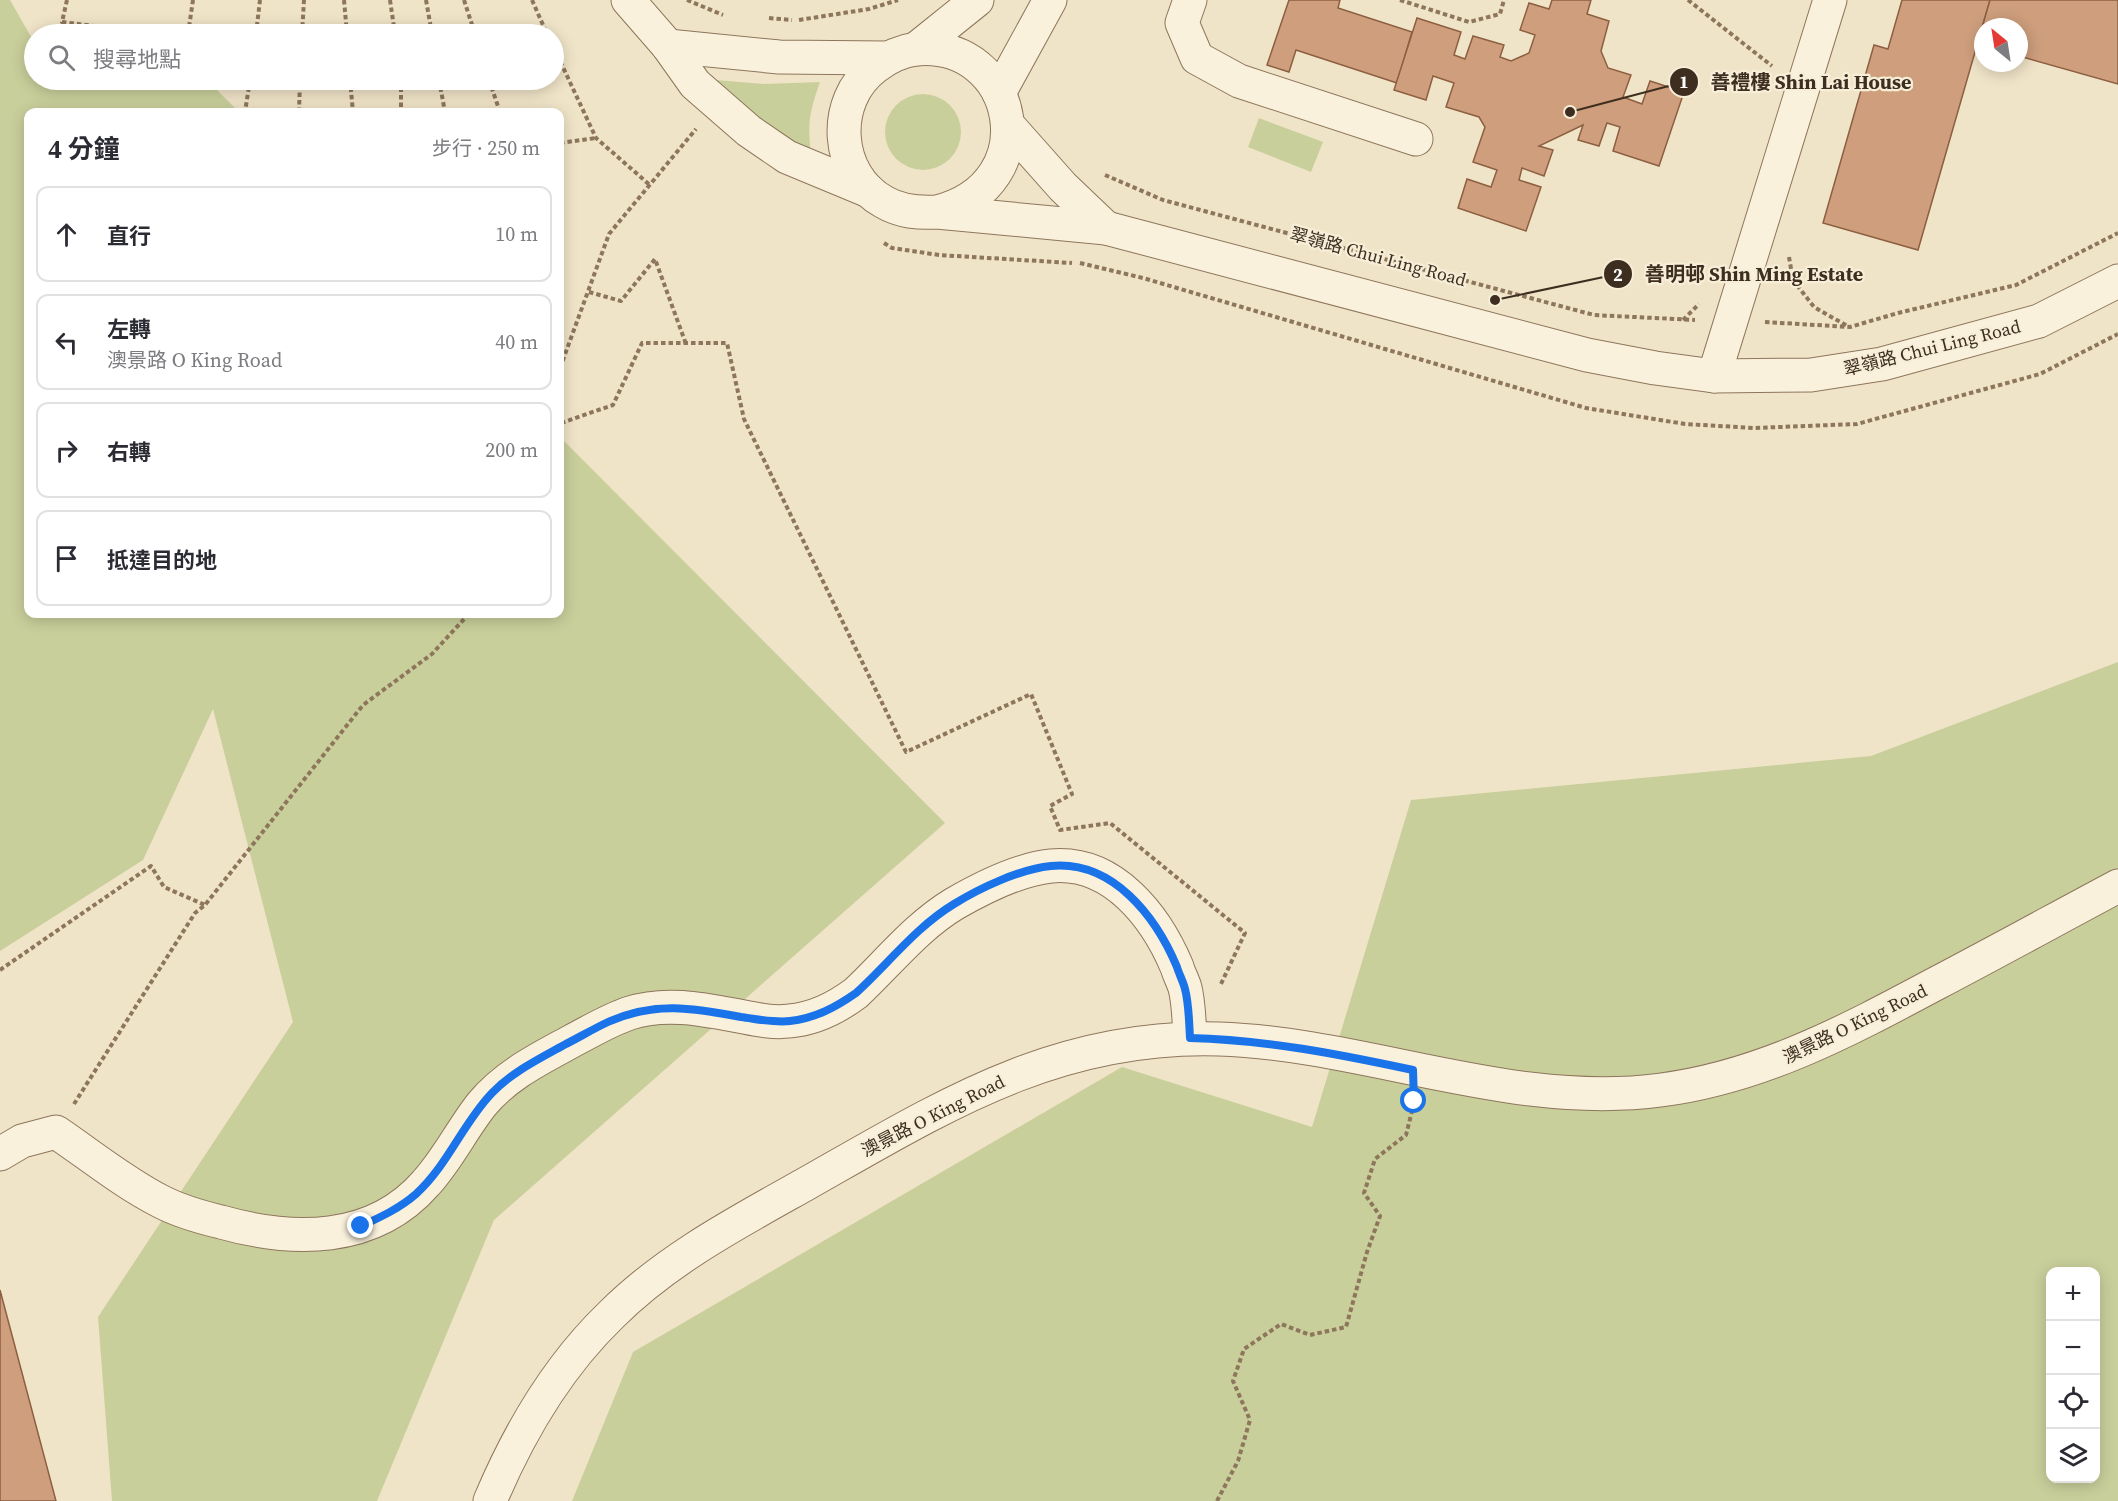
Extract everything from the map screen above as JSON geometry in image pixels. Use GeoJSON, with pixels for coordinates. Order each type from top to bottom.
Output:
{"type":"FeatureCollection","features":[{"type":"Feature","properties":{"kind":"street","name":"翠嶺路 Chui Ling Road"},"geometry":{"type":"LineString","coordinates":[[628,0],[668,46],[695,84],[749,131],[787,157],[869,191],[884,202],[900,209],[919,213],[938,212],[1106,228],[1587,356],[1714,376],[1811,375],[1882,364],[2039,321],[2118,281]]}},
{"type":"Feature","properties":{"kind":"street"},"geometry":{"type":"LineString","coordinates":[[901,54],[977,0]]}},
{"type":"Feature","properties":{"kind":"street"},"geometry":{"type":"LineString","coordinates":[[999,93],[1050,0]]}},
{"type":"Feature","properties":{"kind":"street"},"geometry":{"type":"LineString","coordinates":[[1190,0],[1182,23],[1197,58],[1239,81],[1416,139]]}},
{"type":"Feature","properties":{"kind":"street"},"geometry":{"type":"LineString","coordinates":[[1714,376],[1830,0]]}},
{"type":"Feature","properties":{"kind":"street","name":"翠嶺路 Chui Ling Road"},"geometry":{"type":"LineString","coordinates":[[668,46],[779,57],[901,54],[942,50],[967,59],[985,74],[999,93],[1008,125],[1004,155],[999,170],[966,202],[938,212]]}},
{"type":"Feature","properties":{"kind":"street","name":"翠嶺路 Chui Ling Road"},"geometry":{"type":"LineString","coordinates":[[869,191],[857,176],[848,159],[843,140],[848,102],[857,84],[870,70],[901,54]]}},
{"type":"Feature","properties":{"kind":"street","name":"翠嶺路 Chui Ling Road"},"geometry":{"type":"LineString","coordinates":[[1008,125],[1063,187],[1106,228]]}},
{"type":"Feature","properties":{"kind":"street"},"geometry":{"type":"LineString","coordinates":[[0,1154],[22,1140],[56,1132],[140,1190],[181,1210],[237,1227],[279,1234],[309,1236],[348,1230],[389,1212],[416,1194],[443,1162],[479,1108],[506,1080],[536,1060],[606,1023],[632,1012],[663,1007],[698,1009],[777,1022],[819,1015],[856,993],[927,923],[954,904],[1028,870],[1053,866],[1084,869],[1100,875],[1130,896],[1153,921],[1168,947],[1185,989],[1190,1038]]}},
{"type":"Feature","properties":{"kind":"street","name":"澳景路 O King Road"},"geometry":{"type":"LineString","coordinates":[[490,1501],[519,1437],[538,1406],[574,1355],[612,1313],[688,1253],[730,1227],[921,1119],[997,1081],[1064,1058],[1096,1050],[1128,1044],[1190,1038],[1257,1041],[1505,1086],[1587,1094],[1659,1091],[1728,1078],[1829,1040],[2118,886]]}},
{"type":"Feature","properties":{"kind":"path"},"geometry":{"type":"LineString","coordinates":[[67,0],[62,22],[78,24]]}},
{"type":"Feature","properties":{"kind":"path"},"geometry":{"type":"LineString","coordinates":[[189,24],[193,0]]}},
{"type":"Feature","properties":{"kind":"path"},"geometry":{"type":"LineString","coordinates":[[257,24],[260,0]]}},
{"type":"Feature","properties":{"kind":"path"},"geometry":{"type":"LineString","coordinates":[[303,24],[304,0]]}},
{"type":"Feature","properties":{"kind":"path"},"geometry":{"type":"LineString","coordinates":[[344,0],[346,24]]}},
{"type":"Feature","properties":{"kind":"path"},"geometry":{"type":"LineString","coordinates":[[390,0],[394,24]]}},
{"type":"Feature","properties":{"kind":"path"},"geometry":{"type":"LineString","coordinates":[[426,0],[430,24]]}},
{"type":"Feature","properties":{"kind":"path"},"geometry":{"type":"LineString","coordinates":[[464,0],[472,24]]}},
{"type":"Feature","properties":{"kind":"path"},"geometry":{"type":"LineString","coordinates":[[531,0],[542,24]]}},
{"type":"Feature","properties":{"kind":"path"},"geometry":{"type":"LineString","coordinates":[[687,0],[724,15]]}},
{"type":"Feature","properties":{"kind":"path"},"geometry":{"type":"LineString","coordinates":[[767,18],[800,20],[869,9],[898,0]]}},
{"type":"Feature","properties":{"kind":"path"},"geometry":{"type":"LineString","coordinates":[[1400,0],[1469,22],[1500,14],[1504,0]]}},
{"type":"Feature","properties":{"kind":"path"},"geometry":{"type":"LineString","coordinates":[[1688,0],[1779,71]]}},
{"type":"Feature","properties":{"kind":"path"},"geometry":{"type":"LineString","coordinates":[[564,69],[596,138],[651,186]]}},
{"type":"Feature","properties":{"kind":"path"},"geometry":{"type":"LineString","coordinates":[[246,108],[248,90]]}},
{"type":"Feature","properties":{"kind":"path"},"geometry":{"type":"LineString","coordinates":[[299,108],[300,90]]}},
{"type":"Feature","properties":{"kind":"path"},"geometry":{"type":"LineString","coordinates":[[351,90],[353,108]]}},
{"type":"Feature","properties":{"kind":"path"},"geometry":{"type":"LineString","coordinates":[[401,90],[401,108]]}},
{"type":"Feature","properties":{"kind":"path"},"geometry":{"type":"LineString","coordinates":[[441,90],[444,108]]}},
{"type":"Feature","properties":{"kind":"path"},"geometry":{"type":"LineString","coordinates":[[492,90],[499,108]]}},
{"type":"Feature","properties":{"kind":"path"},"geometry":{"type":"LineString","coordinates":[[564,358],[609,234],[651,186],[702,121]]}},
{"type":"Feature","properties":{"kind":"path"},"geometry":{"type":"LineString","coordinates":[[564,142],[596,138]]}},
{"type":"Feature","properties":{"kind":"path","name":"翠嶺路 Chui Ling Road"},"geometry":{"type":"LineString","coordinates":[[1100,172],[1163,200],[1594,315],[1850,327],[2016,285],[2118,233]]}},
{"type":"Feature","properties":{"kind":"path"},"geometry":{"type":"LineString","coordinates":[[1788,254],[1793,280],[1814,307],[1850,327]]}},
{"type":"Feature","properties":{"kind":"path"},"geometry":{"type":"LineString","coordinates":[[589,292],[621,301],[655,259],[686,344]]}},
{"type":"Feature","properties":{"kind":"path"},"geometry":{"type":"LineString","coordinates":[[564,422],[613,405],[642,344],[727,343],[744,419],[906,752],[1031,694],[1072,794],[1050,806],[1060,830],[1110,823],[1245,933],[1220,987]]}},
{"type":"Feature","properties":{"kind":"path"},"geometry":{"type":"LineString","coordinates":[[56,1132],[195,913],[205,905],[363,705],[432,654],[465,618]]}},
{"type":"Feature","properties":{"kind":"path"},"geometry":{"type":"LineString","coordinates":[[0,970],[151,866],[164,887],[205,905]]}},
{"type":"Feature","properties":{"kind":"path"},"geometry":{"type":"LineString","coordinates":[[1217,1501],[1238,1461],[1250,1420],[1233,1381],[1244,1349],[1281,1324],[1310,1335],[1346,1327],[1367,1252],[1380,1216],[1364,1193],[1375,1159],[1406,1135],[1414,1101],[1413,1070]]}},
{"type":"Feature","properties":{"kind":"green space"},"geometry":{"type":"Polygon","coordinates":[[[0,0],[10,0],[24,24],[24,90],[217,90],[235,108],[24,108],[24,618],[564,618],[564,441],[945,823],[494,1220],[377,1501],[112,1501],[98,1317],[293,1022],[213,709],[143,860],[0,951],[0,0]]]}},
{"type":"Feature","properties":{"kind":"green space"},"geometry":{"type":"Polygon","coordinates":[[[715,80],[764,84],[820,82],[810,117],[811,153],[753,116],[715,80]]]}},
{"type":"Feature","properties":{"kind":"green space"},"geometry":{"type":"Polygon","coordinates":[[[923,94],[937,97],[950,105],[958,118],[961,132],[958,146],[950,159],[937,167],[923,170],[909,167],[896,159],[888,146],[885,132],[888,118],[896,105],[909,97],[923,94]]]}},
{"type":"Feature","properties":{"kind":"green space"},"geometry":{"type":"Polygon","coordinates":[[[1259,118],[1323,142],[1311,172],[1248,147],[1259,118]]]}},
{"type":"Feature","properties":{"kind":"green space"},"geometry":{"type":"Polygon","coordinates":[[[2118,662],[2118,1501],[572,1501],[633,1352],[1122,1067],[1312,1127],[1411,800],[1871,756],[2118,662]]]}},
{"type":"Feature","properties":{"kind":"building"},"geometry":{"type":"Polygon","coordinates":[[[1289,0],[1340,0],[1338,8],[1412,32],[1397,83],[1296,50],[1289,72],[1267,65],[1289,0]]]}},
{"type":"Feature","properties":{"kind":"building"},"geometry":{"type":"Polygon","coordinates":[[[1552,0],[1591,0],[1587,14],[1609,21],[1601,51],[1608,68],[1631,75],[1623,97],[1642,104],[1650,81],[1684,92],[1659,166],[1613,151],[1620,127],[1607,123],[1599,146],[1578,140],[1583,125],[1539,146],[1553,150],[1544,176],[1522,168],[1519,180],[1541,187],[1526,231],[1458,208],[1467,179],[1491,187],[1497,170],[1473,162],[1485,127],[1479,117],[1446,107],[1454,83],[1433,76],[1426,100],[1394,90],[1417,18],[1461,32],[1454,55],[1465,59],[1473,36],[1504,45],[1500,57],[1511,61],[1529,53],[1535,35],[1520,30],[1529,3],[1549,9],[1552,0]]]}},
{"type":"Feature","properties":{"kind":"building"},"geometry":{"type":"Polygon","coordinates":[[[1902,0],[1990,0],[1985,18],[1974,18],[1974,56],[1918,250],[1823,223],[1874,45],[1888,49],[1902,0]]]}},
{"type":"Feature","properties":{"kind":"building"},"geometry":{"type":"Polygon","coordinates":[[[1990,0],[2118,0],[2118,84],[2028,59],[2028,18],[1985,18],[1990,0]]]}},
{"type":"Feature","properties":{"kind":"building"},"geometry":{"type":"Polygon","coordinates":[[[0,1290],[56,1501],[0,1501],[0,1290]]]}},
{"type":"Feature","properties":{"kind":"place","name":"善禮樓 Shin Lai House"},"geometry":{"type":"Point","coordinates":[1570,112]}},
{"type":"Feature","properties":{"kind":"place","name":"善明邨 Shin Ming Estate"},"geometry":{"type":"Point","coordinates":[1495,300]}},
{"type":"Feature","properties":{"kind":"route"},"geometry":{"type":"LineString","coordinates":[[361,1226],[403,1204],[416,1194],[443,1162],[484,1102],[506,1080],[536,1060],[606,1023],[632,1012],[647,1009],[681,1007],[777,1022],[819,1015],[831,1010],[856,993],[927,923],[954,904],[1014,876],[1040,867],[1069,866],[1100,875],[1130,896],[1153,921],[1168,947],[1185,989],[1190,1038],[1257,1041],[1325,1051],[1413,1070],[1414,1101]]}}]}
